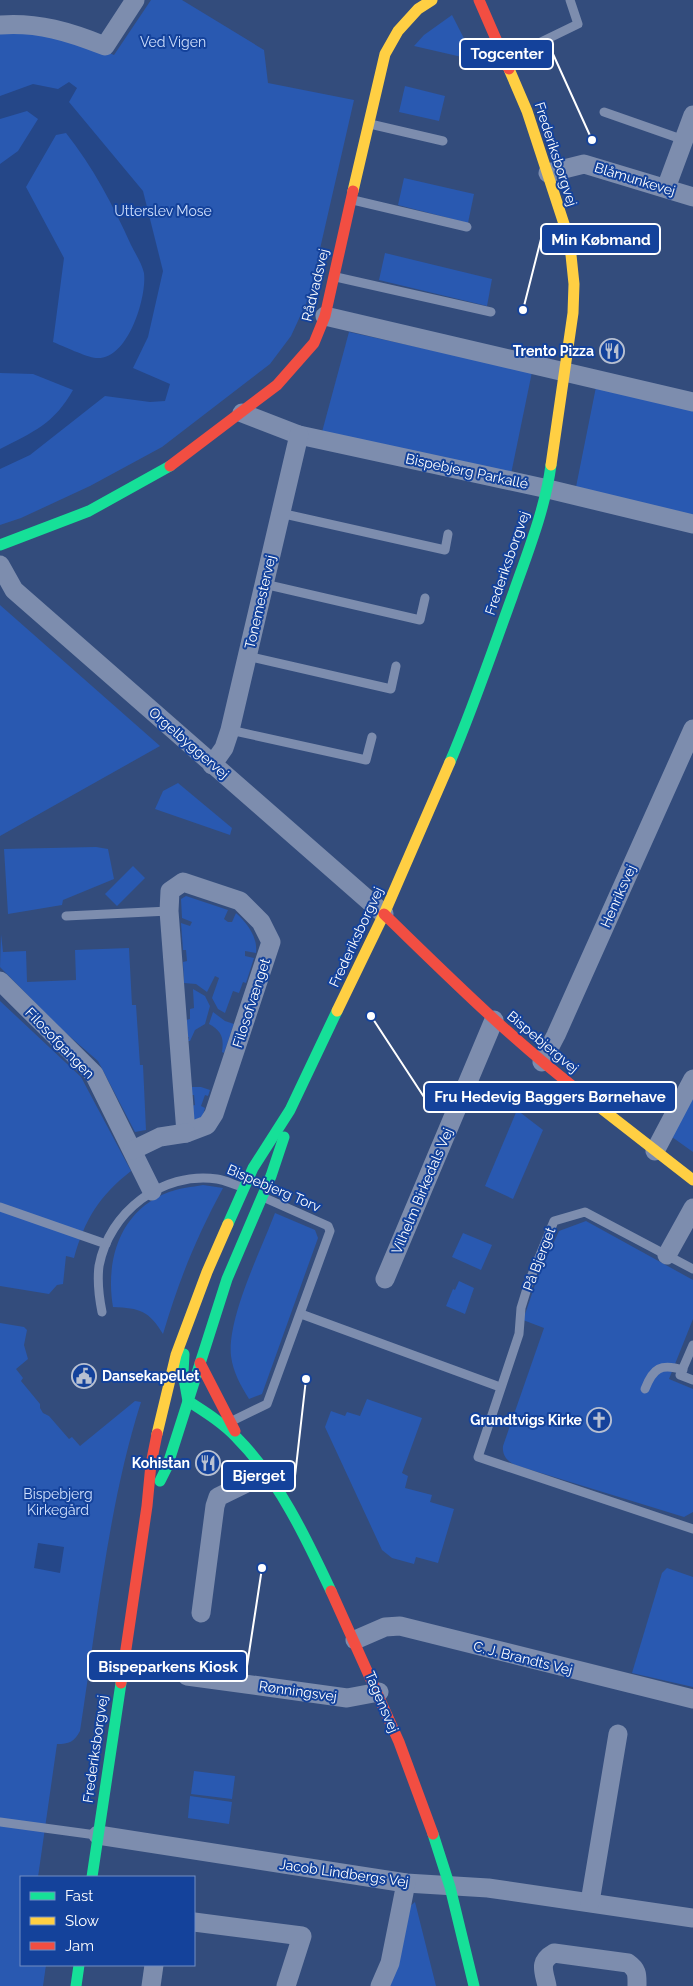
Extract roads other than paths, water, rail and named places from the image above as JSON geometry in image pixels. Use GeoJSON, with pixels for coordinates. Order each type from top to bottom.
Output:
{"type":"FeatureCollection","features":[{"type":"Feature","properties":{"kind":"street"},"geometry":{"type":"LineString","coordinates":[[0,25],[35,25],[70,32],[105,46],[135,0]]}},
{"type":"Feature","properties":{"kind":"street","name":"Rådvadsvej"},"geometry":{"type":"LineString","coordinates":[[0,545],[89,511],[172,465],[277,385],[314,343],[325,316],[367,123],[385,54],[398,31],[418,10],[432,0]]}},
{"type":"Feature","properties":{"kind":"street","name":"Frederiksborgvej"},"geometry":{"type":"LineString","coordinates":[[92,1876],[147,1506],[151,1464],[176,1355],[216,1250],[244,1188],[262,1152],[290,1110],[384,914],[470,714],[548,489],[572,313],[574,284],[571,255],[548,173],[527,111],[479,0]]}},
{"type":"Feature","properties":{"kind":"street"},"geometry":{"type":"LineString","coordinates":[[666,188],[693,115]]}},
{"type":"Feature","properties":{"kind":"street","name":"Blåmunkevej"},"geometry":{"type":"LineString","coordinates":[[548,173],[584,164],[693,197]]}},
{"type":"Feature","properties":{"kind":"street"},"geometry":{"type":"LineString","coordinates":[[325,316],[693,402]]}},
{"type":"Feature","properties":{"kind":"street","name":"Bispebjerg Parkallé"},"geometry":{"type":"LineString","coordinates":[[242,413],[298,435],[548,489],[693,524]]}},
{"type":"Feature","properties":{"kind":"street","name":"Tonemestervej"},"geometry":{"type":"LineString","coordinates":[[212,765],[224,748],[230,730],[298,435]]}},
{"type":"Feature","properties":{"kind":"street","name":"Orgelbyggervej"},"geometry":{"type":"LineString","coordinates":[[0,566],[14,590],[384,914]]}},
{"type":"Feature","properties":{"kind":"street","name":"Henriksvej"},"geometry":{"type":"LineString","coordinates":[[542,1062],[560,1026],[693,729]]}},
{"type":"Feature","properties":{"kind":"street","name":"Filosofvænget"},"geometry":{"type":"LineString","coordinates":[[133,1150],[160,1137],[186,1132],[207,1125],[214,1114],[271,942],[261,922],[240,901],[182,882],[170,891],[169,911],[186,1132]]}},
{"type":"Feature","properties":{"kind":"street","name":"Bispebjergvej"},"geometry":{"type":"LineString","coordinates":[[384,914],[494,1020],[542,1062],[693,1180]]}},
{"type":"Feature","properties":{"kind":"street","name":"Filosofgangen"},"geometry":{"type":"LineString","coordinates":[[0,981],[94,1074],[152,1191]]}},
{"type":"Feature","properties":{"kind":"street","name":"Vilhelm Birkedals Vej"},"geometry":{"type":"LineString","coordinates":[[385,1279],[494,1020]]}},
{"type":"Feature","properties":{"kind":"street"},"geometry":{"type":"LineString","coordinates":[[655,1150],[693,1079]]}},
{"type":"Feature","properties":{"kind":"street","name":"Frederiksborgvej"},"geometry":{"type":"LineString","coordinates":[[147,1506],[167,1467],[227,1279],[282,1144],[290,1110]]}},
{"type":"Feature","properties":{"kind":"street"},"geometry":{"type":"LineString","coordinates":[[667,1255],[693,1208]]}},
{"type":"Feature","properties":{"kind":"street"},"geometry":{"type":"LineString","coordinates":[[188,1401],[183,1373],[184,1357],[197,1300]]}},
{"type":"Feature","properties":{"kind":"street","name":"Tagensvej"},"geometry":{"type":"LineString","coordinates":[[200,1363],[240,1441],[281,1498],[316,1562],[379,1692],[406,1757],[428,1819],[449,1886],[474,1986]]}},
{"type":"Feature","properties":{"kind":"street","name":"Tagensvej"},"geometry":{"type":"LineString","coordinates":[[188,1401],[211,1416],[240,1441]]}},
{"type":"Feature","properties":{"kind":"street"},"geometry":{"type":"LineString","coordinates":[[200,1613],[215,1506],[218,1497],[265,1474]]}},
{"type":"Feature","properties":{"kind":"street","name":"C. J. Brandts Vej"},"geometry":{"type":"LineString","coordinates":[[355,1640],[385,1627],[400,1626],[693,1699]]}},
{"type":"Feature","properties":{"kind":"street","name":"Rønningsvej"},"geometry":{"type":"LineString","coordinates":[[187,1676],[347,1698],[379,1692]]}},
{"type":"Feature","properties":{"kind":"street"},"geometry":{"type":"LineString","coordinates":[[590,1902],[618,1734]]}},
{"type":"Feature","properties":{"kind":"street","name":"Jacob Lindbergs Vej"},"geometry":{"type":"LineString","coordinates":[[98,1836],[406,1883],[488,1888],[693,1918]]}},
{"type":"Feature","properties":{"kind":"street"},"geometry":{"type":"LineString","coordinates":[[380,1986],[390,1963],[406,1883]]}},
{"type":"Feature","properties":{"kind":"street"},"geometry":{"type":"LineString","coordinates":[[195,1922],[302,1936],[286,1986]]}},
{"type":"Feature","properties":{"kind":"street"},"geometry":{"type":"LineString","coordinates":[[547,1986],[543,1966],[546,1958],[554,1953],[628,1963],[635,1968],[638,1974],[637,1986]]}},
{"type":"Feature","properties":{"kind":"street"},"geometry":{"type":"LineString","coordinates":[[76,1986],[79,1966]]}},
{"type":"Feature","properties":{"kind":"street"},"geometry":{"type":"LineString","coordinates":[[151,1986],[154,1966]]}},
{"type":"Feature","properties":{"kind":"lane"},"geometry":{"type":"LineString","coordinates":[[505,59],[578,24],[570,0]]}},
{"type":"Feature","properties":{"kind":"lane"},"geometry":{"type":"LineString","coordinates":[[604,112],[684,140]]}},
{"type":"Feature","properties":{"kind":"lane"},"geometry":{"type":"LineString","coordinates":[[367,123],[442,141]]}},
{"type":"Feature","properties":{"kind":"lane"},"geometry":{"type":"LineString","coordinates":[[350,200],[467,227]]}},
{"type":"Feature","properties":{"kind":"lane"},"geometry":{"type":"LineString","coordinates":[[334,276],[491,312]]}},
{"type":"Feature","properties":{"kind":"lane"},"geometry":{"type":"LineString","coordinates":[[280,513],[445,550],[448,534]]}},
{"type":"Feature","properties":{"kind":"lane"},"geometry":{"type":"LineString","coordinates":[[264,584],[420,620],[425,598]]}},
{"type":"Feature","properties":{"kind":"lane"},"geometry":{"type":"LineString","coordinates":[[247,656],[391,689],[396,666]]}},
{"type":"Feature","properties":{"kind":"lane"},"geometry":{"type":"LineString","coordinates":[[230,730],[366,760],[372,737]]}},
{"type":"Feature","properties":{"kind":"lane"},"geometry":{"type":"LineString","coordinates":[[66,916],[169,911]]}},
{"type":"Feature","properties":{"kind":"lane","name":"Bispebjerg Torv"},"geometry":{"type":"LineString","coordinates":[[102,1312],[98,1289],[99,1266],[106,1244],[116,1225],[130,1208],[152,1191],[173,1182],[195,1178],[218,1179],[244,1188],[328,1226],[330,1231],[267,1404],[230,1421]]}},
{"type":"Feature","properties":{"kind":"lane"},"geometry":{"type":"LineString","coordinates":[[0,1206],[106,1244]]}},
{"type":"Feature","properties":{"kind":"lane","name":"På Bjerget"},"geometry":{"type":"LineString","coordinates":[[693,1269],[585,1212],[554,1221],[529,1282],[521,1308],[519,1334],[478,1457],[693,1528]]}},
{"type":"Feature","properties":{"kind":"lane"},"geometry":{"type":"LineString","coordinates":[[301,1314],[500,1387]]}},
{"type":"Feature","properties":{"kind":"lane"},"geometry":{"type":"LineString","coordinates":[[693,1345],[680,1375],[693,1380]]}},
{"type":"Feature","properties":{"kind":"lane"},"geometry":{"type":"LineString","coordinates":[[645,1389],[650,1378],[658,1369],[670,1366],[683,1370]]}},
{"type":"Feature","properties":{"kind":"lane"},"geometry":{"type":"LineString","coordinates":[[0,1822],[98,1836]]}},
{"type":"Feature","properties":{"kind":"place","name":"Togcenter"},"geometry":{"type":"Point","coordinates":[592,140]}},
{"type":"Feature","properties":{"kind":"place","name":"Min Købmand"},"geometry":{"type":"Point","coordinates":[523,310]}},
{"type":"Feature","properties":{"kind":"place","name":"Trento Pizza"},"geometry":{"type":"Point","coordinates":[612,351]}},
{"type":"Feature","properties":{"kind":"place","name":"Fru Hedevig Baggers Børnehave"},"geometry":{"type":"Point","coordinates":[371,1016]}},
{"type":"Feature","properties":{"kind":"place","name":"Dansekapellet"},"geometry":{"type":"Point","coordinates":[84,1376]}},
{"type":"Feature","properties":{"kind":"place","name":"Bjerget"},"geometry":{"type":"Point","coordinates":[306,1379]}},
{"type":"Feature","properties":{"kind":"place","name":"Grundtvigs Kirke"},"geometry":{"type":"Point","coordinates":[599,1420]}},
{"type":"Feature","properties":{"kind":"place","name":"Kohistan"},"geometry":{"type":"Point","coordinates":[208,1463]}},
{"type":"Feature","properties":{"kind":"place","name":"Bispeparkens Kiosk"},"geometry":{"type":"Point","coordinates":[262,1568]}},
{"type":"Feature","properties":{"kind":"park label","name":"Ved Vigen"},"geometry":{"type":"Point","coordinates":[173,42]}},
{"type":"Feature","properties":{"kind":"park label","name":"Utterslev Mose"},"geometry":{"type":"Point","coordinates":[163,211]}},
{"type":"Feature","properties":{"kind":"park label","name":"Bispebjerg Kirkegård"},"geometry":{"type":"Point","coordinates":[58,1502]}}]}
